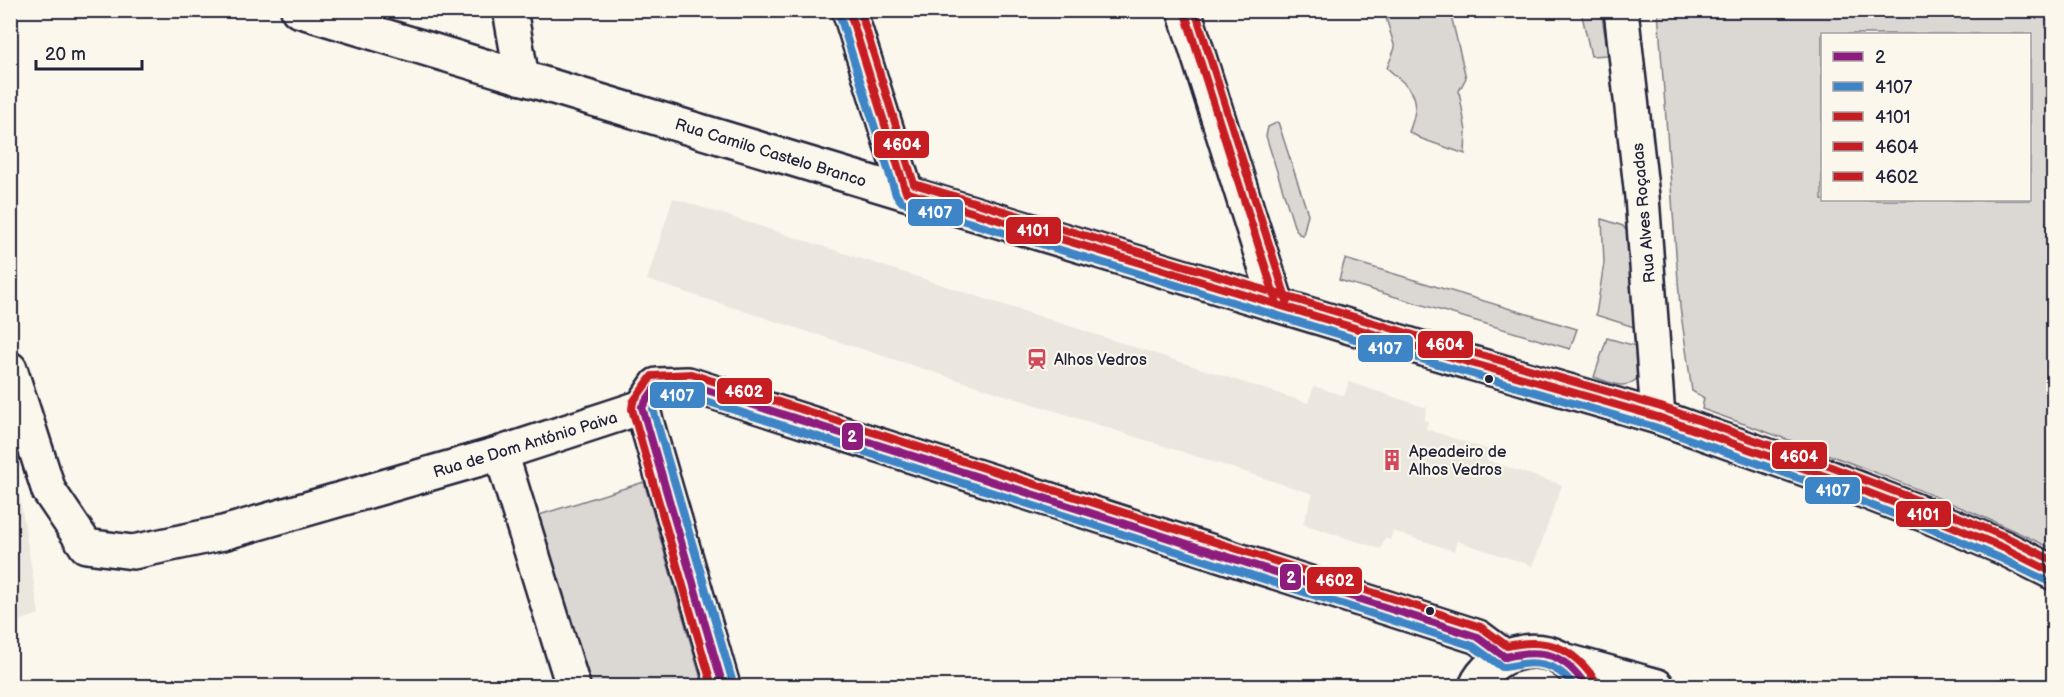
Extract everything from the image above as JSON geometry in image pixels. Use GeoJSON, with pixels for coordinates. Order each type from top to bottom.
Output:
{"type":"FeatureCollection","features":[{"type":"Feature","properties":{"kind":"street","name":"Rua Camilo Castelo Branco"},"geometry":{"type":"LineString","coordinates":[[298,10],[1658,417],[1828,477],[1926,515],[2004,548],[2054,573]]}},
{"type":"Feature","properties":{"kind":"street"},"geometry":{"type":"LineString","coordinates":[[510,10],[522,78]]}},
{"type":"Feature","properties":{"kind":"street"},"geometry":{"type":"LineString","coordinates":[[849,10],[906,192]]}},
{"type":"Feature","properties":{"kind":"street"},"geometry":{"type":"LineString","coordinates":[[1184,10],[1277,304]]}},
{"type":"Feature","properties":{"kind":"street","name":"Rua Alves Roçadas"},"geometry":{"type":"LineString","coordinates":[[1621,10],[1642,197],[1658,417]]}},
{"type":"Feature","properties":{"kind":"street","name":"Rua de Dom António Paiva"},"geometry":{"type":"LineString","coordinates":[[10,369],[49,491],[86,546],[133,552],[223,533],[501,453],[642,408]]}},
{"type":"Feature","properties":{"kind":"street"},"geometry":{"type":"LineString","coordinates":[[723,687],[642,408],[657,385],[688,384],[1478,637],[1505,657]]}},
{"type":"Feature","properties":{"kind":"street"},"geometry":{"type":"LineString","coordinates":[[501,453],[573,687]]}},
{"type":"Feature","properties":{"kind":"street"},"geometry":{"type":"LineString","coordinates":[[1476,687],[1489,668],[1505,657],[1524,651],[1544,652],[1563,660],[1657,687]]}},
{"type":"Feature","properties":{"kind":"street"},"geometry":{"type":"LineString","coordinates":[[1563,660],[1579,673],[1586,687]]}},
{"type":"Feature","properties":{"kind":"shaded area"},"geometry":{"type":"Polygon","coordinates":[[[1384,11],[1450,11],[1466,78],[1459,91],[1466,131],[1465,154],[1409,132],[1415,102],[1410,89],[1387,68],[1395,48],[1384,11]]]}},
{"type":"Feature","properties":{"kind":"shaded area"},"geometry":{"type":"Polygon","coordinates":[[[1581,11],[1601,11],[1608,55],[1591,56],[1581,11]]]}},
{"type":"Feature","properties":{"kind":"shaded area"},"geometry":{"type":"Polygon","coordinates":[[[1658,11],[2053,11],[2053,549],[1923,492],[1835,457],[1702,409],[1704,398],[1692,391],[1680,307],[1658,11]]]}},
{"type":"Feature","properties":{"kind":"shaded area"},"geometry":{"type":"Polygon","coordinates":[[[1278,122],[1308,214],[1303,235],[1299,234],[1294,226],[1266,136],[1268,127],[1278,122]]]}},
{"type":"Feature","properties":{"kind":"shaded area"},"geometry":{"type":"Polygon","coordinates":[[[673,198],[1308,403],[1314,386],[1344,396],[1349,382],[1427,408],[1424,420],[1428,421],[1426,429],[1489,450],[1486,460],[1562,485],[1533,566],[1457,541],[1454,551],[1393,531],[1390,540],[1385,538],[1381,549],[1340,536],[1303,524],[1313,494],[647,280],[673,198]]]}},
{"type":"Feature","properties":{"kind":"shaded area"},"geometry":{"type":"Polygon","coordinates":[[[1602,219],[1623,226],[1628,233],[1634,327],[1596,315],[1604,263],[1602,219]]]}},
{"type":"Feature","properties":{"kind":"shaded area"},"geometry":{"type":"Polygon","coordinates":[[[1345,259],[1577,329],[1570,349],[1339,280],[1345,259]]]}},
{"type":"Feature","properties":{"kind":"shaded area"},"geometry":{"type":"Polygon","coordinates":[[[1607,338],[1636,346],[1638,377],[1634,382],[1623,385],[1594,377],[1607,338]]]}},
{"type":"Feature","properties":{"kind":"shaded area"},"geometry":{"type":"Polygon","coordinates":[[[11,443],[39,614],[10,624],[11,443]]]}},
{"type":"Feature","properties":{"kind":"shaded area"},"geometry":{"type":"Polygon","coordinates":[[[644,482],[703,686],[589,686],[536,516],[644,482]]]}},
{"type":"Feature","properties":{"kind":"transit line","name":"4101"},"geometry":{"type":"LineString","coordinates":[[849,10],[906,192],[1437,353],[1658,417],[1828,477],[1926,515],[2004,548],[2054,573]]}},
{"type":"Feature","properties":{"kind":"transit line","name":"4604"},"geometry":{"type":"LineString","coordinates":[[860,10],[914,184],[1440,343],[1661,407],[1831,467],[1930,505],[2008,538],[2054,561]]}},
{"type":"Feature","properties":{"kind":"transit line","name":"4101"},"geometry":{"type":"LineString","coordinates":[[1184,10],[1277,304]]}},
{"type":"Feature","properties":{"kind":"transit line","name":"4604"},"geometry":{"type":"LineString","coordinates":[[1195,10],[1287,301]]}},
{"type":"Feature","properties":{"kind":"transit line","name":"4107"},"geometry":{"type":"LineString","coordinates":[[839,13],[896,195],[902,202],[1434,363],[1655,427],[1824,487],[1922,525],[2000,558],[2049,582]]}},
{"type":"Feature","properties":{"kind":"transit line","name":"4602"},"geometry":{"type":"LineString","coordinates":[[712,686],[632,409],[633,402],[652,376],[691,374],[1481,627],[1507,646],[1534,643],[1557,647],[1568,652],[1595,680]]}},
{"type":"Feature","properties":{"kind":"transit line","name":"2"},"geometry":{"type":"LineString","coordinates":[[642,407],[657,385],[688,384],[1478,637],[1505,657]]}},
{"type":"Feature","properties":{"kind":"transit line","name":"4107"},"geometry":{"type":"LineString","coordinates":[[733,683],[653,409],[663,395],[687,395],[1473,646],[1502,667],[1530,663],[1545,665],[1558,670],[1574,686]]}},
{"type":"Feature","properties":{"kind":"transit line","name":"2"},"geometry":{"type":"LineString","coordinates":[[642,407],[723,686]]}},
{"type":"Feature","properties":{"kind":"transit line","name":"2"},"geometry":{"type":"LineString","coordinates":[[1505,657],[1530,653],[1551,656],[1569,666],[1586,686]]}},
{"type":"Feature","properties":{"kind":"place","name":"Alhos Vedros"},"geometry":{"type":"Point","coordinates":[1037,359]}},
{"type":"Feature","properties":{"kind":"place","name":"Apeadeiro de Alhos Vedros"},"geometry":{"type":"Point","coordinates":[1392,460]}}]}
